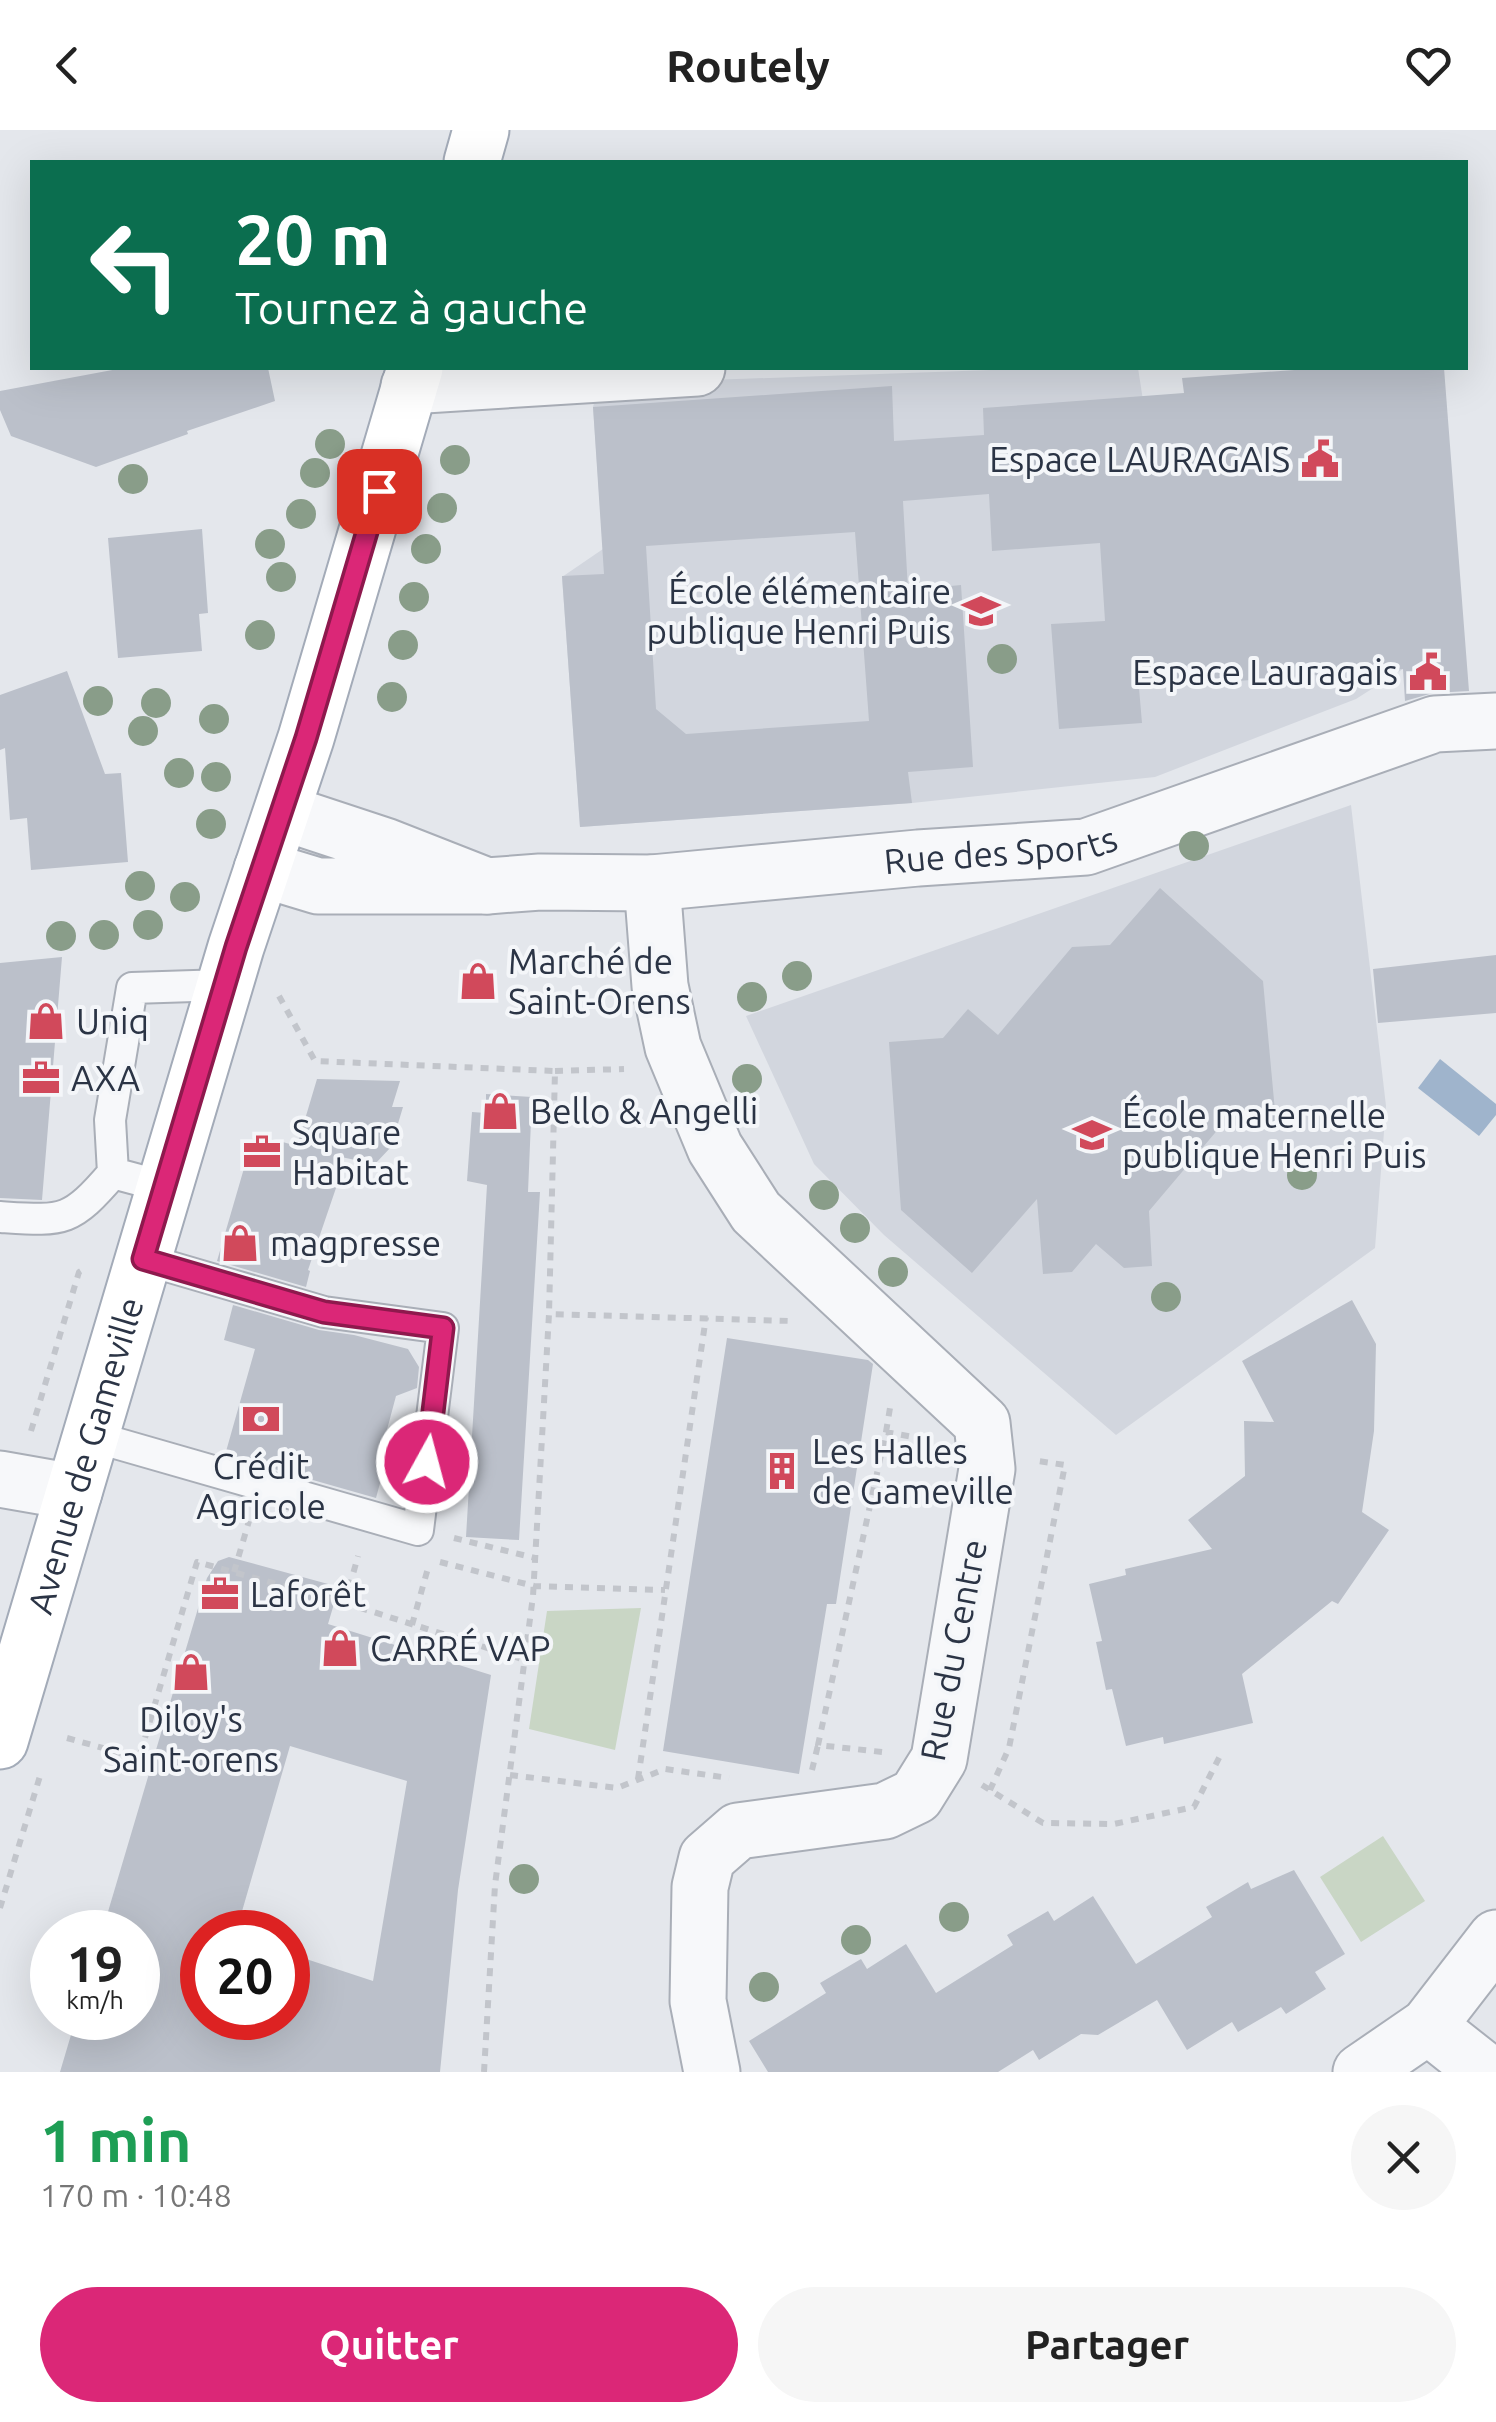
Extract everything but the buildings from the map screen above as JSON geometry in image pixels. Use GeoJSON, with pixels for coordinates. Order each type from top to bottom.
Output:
{"type":"FeatureCollection","features":[{"type":"Feature","properties":{"kind":"main road"},"geometry":{"type":"LineString","coordinates":[[473,160],[482,130]]}},
{"type":"Feature","properties":{"kind":"main road","name":"Avenue de Gameville"},"geometry":{"type":"LineString","coordinates":[[0,1742],[225,985],[282,812],[412,377]]}},
{"type":"Feature","properties":{"kind":"street"},"geometry":{"type":"LineString","coordinates":[[412,377],[634,370]]}},
{"type":"Feature","properties":{"kind":"street","name":"Rue des Sports"},"geometry":{"type":"LineString","coordinates":[[262,869],[318,886],[652,883],[1086,847],[1435,724],[1496,721]]}},
{"type":"Feature","properties":{"kind":"street","name":"Rue des Sports"},"geometry":{"type":"LineString","coordinates":[[282,812],[386,846],[486,886]]}},
{"type":"Feature","properties":{"kind":"street","name":"Rue du Centre"},"geometry":{"type":"LineString","coordinates":[[652,883],[660,986],[674,1046],[715,1148],[756,1212],[982,1422],[986,1470],[938,1759],[916,1796],[886,1811],[738,1831],[707,1858],[700,1887],[698,2002],[712,2072]]}},
{"type":"Feature","properties":{"kind":"street"},"geometry":{"type":"LineString","coordinates":[[0,1479],[74,1492]]}},
{"type":"Feature","properties":{"kind":"street"},"geometry":{"type":"LineString","coordinates":[[1361,2072],[1428,2026],[1496,1938]]}},
{"type":"Feature","properties":{"kind":"street"},"geometry":{"type":"LineString","coordinates":[[1428,2026],[1486,2072]]}},
{"type":"Feature","properties":{"kind":"lane"},"geometry":{"type":"LineString","coordinates":[[0,1217],[56,1220],[84,1207],[113,1173],[110,1120],[132,988],[225,985]]}},
{"type":"Feature","properties":{"kind":"lane"},"geometry":{"type":"LineString","coordinates":[[113,1173],[165,1187]]}},
{"type":"Feature","properties":{"kind":"lane"},"geometry":{"type":"LineString","coordinates":[[91,1436],[418,1530],[443,1328],[324,1312],[143,1259]]}},
{"type":"Feature","properties":{"kind":"path"},"geometry":{"type":"LineString","coordinates":[[278,995],[315,1061],[555,1070],[682,1067]]}},
{"type":"Feature","properties":{"kind":"path"},"geometry":{"type":"LineString","coordinates":[[484,2072],[495,1885],[535,1558],[549,1314],[555,1070]]}},
{"type":"Feature","properties":{"kind":"path"},"geometry":{"type":"LineString","coordinates":[[549,1314],[794,1321]]}},
{"type":"Feature","properties":{"kind":"path"},"geometry":{"type":"LineString","coordinates":[[638,1780],[706,1317]]}},
{"type":"Feature","properties":{"kind":"path"},"geometry":{"type":"LineString","coordinates":[[886,1432],[891,1399]]}},
{"type":"Feature","properties":{"kind":"path"},"geometry":{"type":"LineString","coordinates":[[234,1572],[251,1512]]}},
{"type":"Feature","properties":{"kind":"path"},"geometry":{"type":"LineString","coordinates":[[418,1530],[535,1558]]}},
{"type":"Feature","properties":{"kind":"path"},"geometry":{"type":"LineString","coordinates":[[345,1603],[362,1541]]}},
{"type":"Feature","properties":{"kind":"path"},"geometry":{"type":"LineString","coordinates":[[412,1625],[430,1559]]}},
{"type":"Feature","properties":{"kind":"path"},"geometry":{"type":"LineString","coordinates":[[68,1738],[140,1758],[197,1562],[345,1603],[524,1660]]}},
{"type":"Feature","properties":{"kind":"path"},"geometry":{"type":"LineString","coordinates":[[811,1773],[818,1744]]}},
{"type":"Feature","properties":{"kind":"path"},"geometry":{"type":"LineString","coordinates":[[938,1759],[1043,1823],[1114,1824],[1194,1807],[1221,1754]]}},
{"type":"Feature","properties":{"kind":"path"},"geometry":{"type":"LineString","coordinates":[[510,1775],[616,1788],[666,1770],[737,1778]]}},
{"type":"Feature","properties":{"kind":"shaded area","name":"École élémentaire publique Henri Puis"},"geometry":{"type":"Polygon","coordinates":[[[992,370],[1138,370],[1169,568],[1395,591],[1403,669],[1356,699],[1155,777],[912,803],[580,827],[562,577],[603,549],[593,407],[599,384],[992,370]]]}},
{"type":"Feature","properties":{"kind":"shaded area","name":"École maternelle publique Henri Puis"},"geometry":{"type":"Polygon","coordinates":[[[1351,805],[1386,1106],[1375,1248],[1116,1435],[884,1235],[814,1164],[746,1016],[1351,805]]]}},
{"type":"Feature","properties":{"kind":"green space"},"geometry":{"type":"Polygon","coordinates":[[[641,1608],[615,1750],[529,1729],[547,1611],[641,1608]]]}},
{"type":"Feature","properties":{"kind":"green space"},"geometry":{"type":"Polygon","coordinates":[[[1383,1836],[1425,1901],[1361,1942],[1320,1877],[1383,1836]]]}},
{"type":"Feature","properties":{"kind":"water"},"geometry":{"type":"Polygon","coordinates":[[[1440,1059],[1496,1104],[1496,1115],[1479,1136],[1418,1088],[1440,1059]]]}},
{"type":"Feature","properties":{"kind":"place","name":"Espace LAURAGAIS"},"geometry":{"type":"Point","coordinates":[1320,459]}},
{"type":"Feature","properties":{"kind":"place","name":"École élémentaire publique Henri Puis"},"geometry":{"type":"Point","coordinates":[981,611]}},
{"type":"Feature","properties":{"kind":"place","name":"Espace Lauragais"},"geometry":{"type":"Point","coordinates":[1428,672]}},
{"type":"Feature","properties":{"kind":"place","name":"Marché de Saint-Orens"},"geometry":{"type":"Point","coordinates":[478,981]}},
{"type":"Feature","properties":{"kind":"place","name":"Uniq"},"geometry":{"type":"Point","coordinates":[46,1021]}},
{"type":"Feature","properties":{"kind":"place","name":"AXA"},"geometry":{"type":"Point","coordinates":[41,1078]}},
{"type":"Feature","properties":{"kind":"place","name":"Bello & Angelli"},"geometry":{"type":"Point","coordinates":[500,1111]}},
{"type":"Feature","properties":{"kind":"place","name":"École maternelle publique Henri Puis"},"geometry":{"type":"Point","coordinates":[1092,1135]}},
{"type":"Feature","properties":{"kind":"place","name":"Square Habitat"},"geometry":{"type":"Point","coordinates":[262,1152]}},
{"type":"Feature","properties":{"kind":"place","name":"magpresse"},"geometry":{"type":"Point","coordinates":[240,1243]}},
{"type":"Feature","properties":{"kind":"place","name":"Crédit Agricole"},"geometry":{"type":"Point","coordinates":[261,1419]}},
{"type":"Feature","properties":{"kind":"place","name":"Les Halles de Gameville"},"geometry":{"type":"Point","coordinates":[782,1471]}},
{"type":"Feature","properties":{"kind":"place","name":"Laforêt"},"geometry":{"type":"Point","coordinates":[220,1594]}},
{"type":"Feature","properties":{"kind":"place","name":"CARRÉ VAP"},"geometry":{"type":"Point","coordinates":[340,1648]}},
{"type":"Feature","properties":{"kind":"place","name":"Diloy's Saint-orens"},"geometry":{"type":"Point","coordinates":[191,1672]}},
{"type":"Feature","properties":{"kind":"route"},"geometry":{"type":"LineString","coordinates":[[379,491],[143,1259],[324,1312],[443,1328],[427,1462]]}}]}
